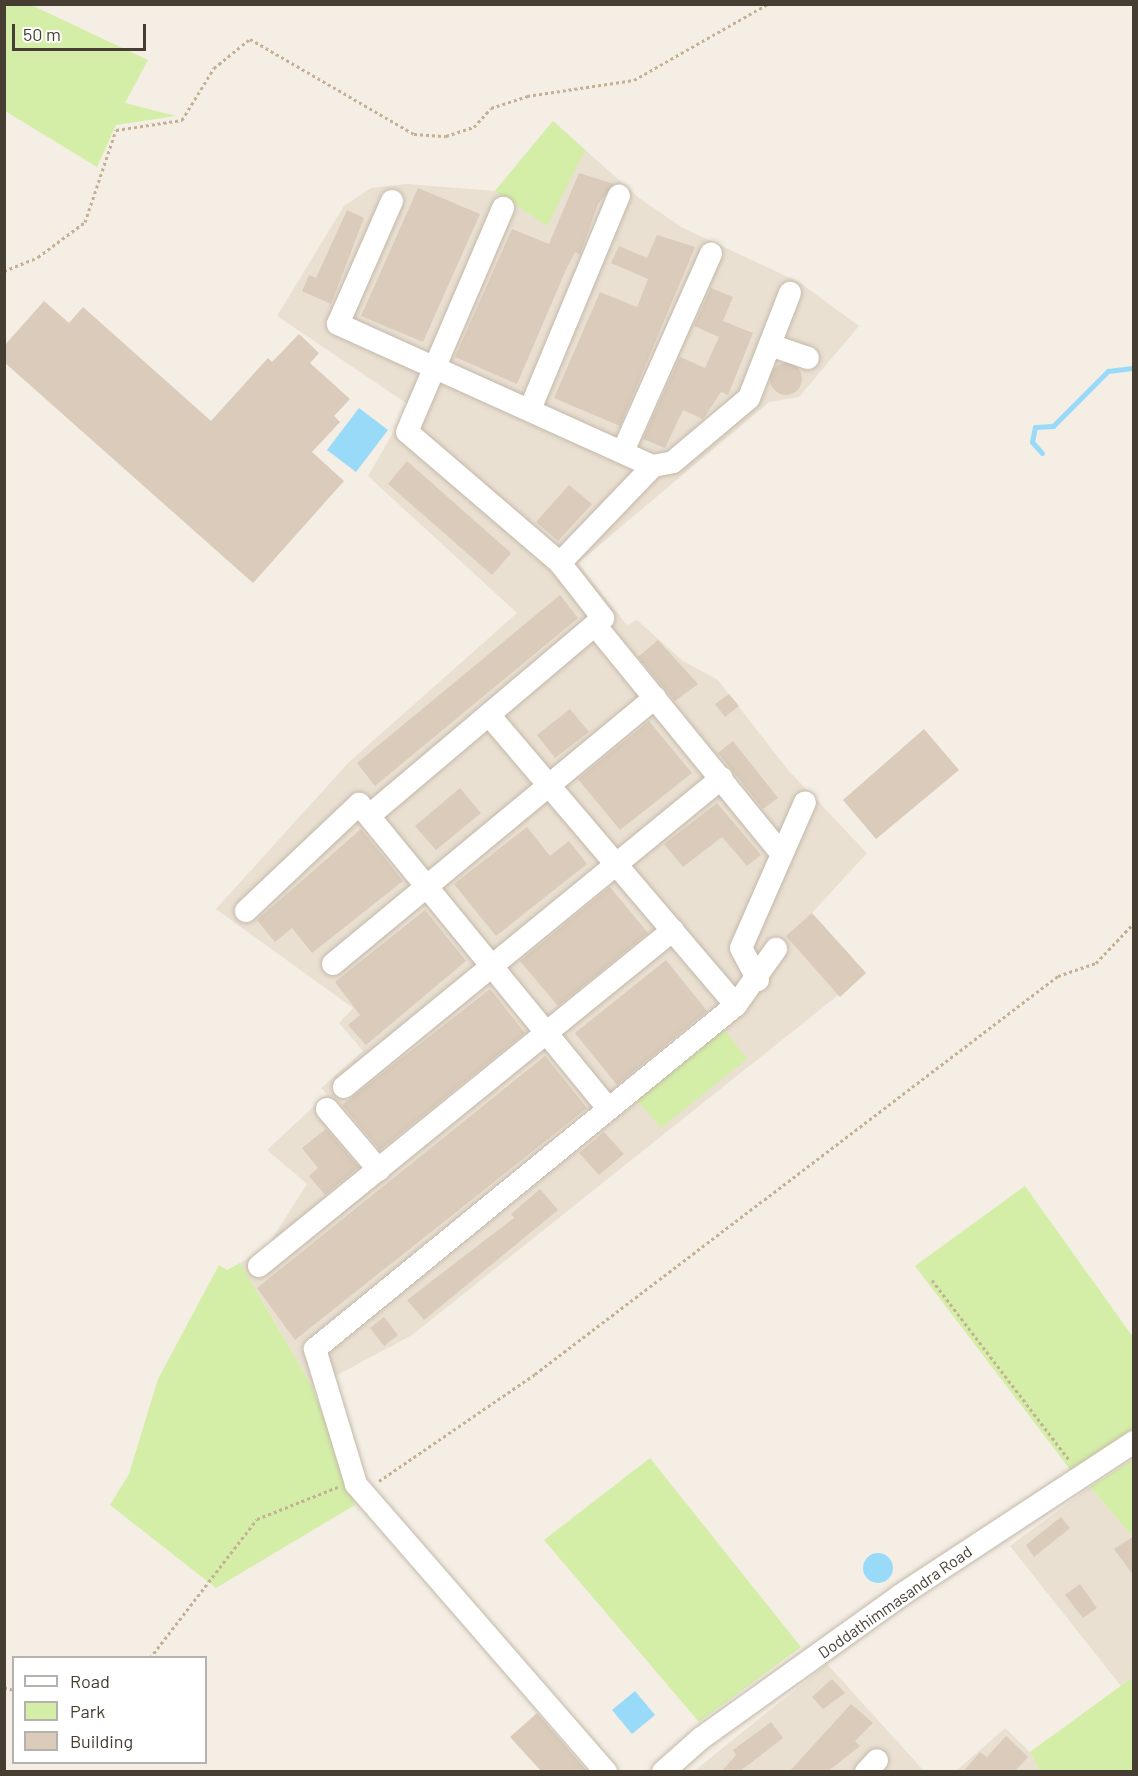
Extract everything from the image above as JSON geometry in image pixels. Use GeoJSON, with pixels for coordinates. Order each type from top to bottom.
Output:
{"type":"FeatureCollection","features":[{"type":"Feature","properties":{"kind":"street"},"geometry":{"type":"LineString","coordinates":[[531,407],[619,196]]}},
{"type":"Feature","properties":{"kind":"street"},"geometry":{"type":"LineString","coordinates":[[392,201],[338,324],[434,368],[531,407],[624,449],[653,466]]}},
{"type":"Feature","properties":{"kind":"street"},"geometry":{"type":"LineString","coordinates":[[370,815],[603,618],[560,563],[407,432],[503,208]]}},
{"type":"Feature","properties":{"kind":"street"},"geometry":{"type":"LineString","coordinates":[[624,449],[711,254]]}},
{"type":"Feature","properties":{"kind":"street"},"geometry":{"type":"LineString","coordinates":[[560,563],[653,466],[673,462],[749,398],[790,293]]}},
{"type":"Feature","properties":{"kind":"street"},"geometry":{"type":"LineString","coordinates":[[771,345],[808,358]]}},
{"type":"Feature","properties":{"kind":"street"},"geometry":{"type":"LineString","coordinates":[[595,625],[781,853]]}},
{"type":"Feature","properties":{"kind":"street"},"geometry":{"type":"LineString","coordinates":[[333,964],[655,698]]}},
{"type":"Feature","properties":{"kind":"street"},"geometry":{"type":"LineString","coordinates":[[489,715],[736,1005]]}},
{"type":"Feature","properties":{"kind":"street"},"geometry":{"type":"LineString","coordinates":[[344,1087],[492,960],[722,778]]}},
{"type":"Feature","properties":{"kind":"street"},"geometry":{"type":"LineString","coordinates":[[759,980],[741,948],[805,802]]}},
{"type":"Feature","properties":{"kind":"street"},"geometry":{"type":"LineString","coordinates":[[246,911],[358,804],[370,815],[492,960],[607,1107]]}},
{"type":"Feature","properties":{"kind":"street"},"geometry":{"type":"LineString","coordinates":[[259,1266],[551,1033],[673,930]]}},
{"type":"Feature","properties":{"kind":"street"},"geometry":{"type":"LineString","coordinates":[[606,1772],[359,1486],[315,1349],[607,1107],[736,1005],[759,980],[776,949]]}},
{"type":"Feature","properties":{"kind":"street"},"geometry":{"type":"LineString","coordinates":[[327,1109],[379,1170]]}},
{"type":"Feature","properties":{"kind":"street","name":"Doddathimmasandra Road"},"geometry":{"type":"LineString","coordinates":[[670,1769],[901,1595],[1134,1442]]}},
{"type":"Feature","properties":{"kind":"path"},"geometry":{"type":"LineString","coordinates":[[4,271],[38,257],[85,222],[116,130],[182,120],[214,68],[250,39],[414,134],[446,136],[474,127],[491,108],[528,96],[634,80],[768,4]]}},
{"type":"Feature","properties":{"kind":"path"},"geometry":{"type":"LineString","coordinates":[[152,1656],[257,1519],[359,1486],[535,1374],[1058,976],[1096,963],[1134,923]]}},
{"type":"Feature","properties":{"kind":"path"},"geometry":{"type":"LineString","coordinates":[[932,1280],[1082,1477]]}},
{"type":"Feature","properties":{"kind":"shaded area"},"geometry":{"type":"Polygon","coordinates":[[[553,121],[639,198],[683,228],[799,282],[859,326],[799,397],[769,402],[578,563],[627,625],[637,620],[683,661],[718,680],[788,770],[867,853],[812,913],[866,973],[412,1335],[313,1388],[240,1263],[267,1247],[307,1184],[267,1150],[327,1094],[321,1088],[363,1051],[339,1023],[353,1008],[216,909],[348,763],[517,613],[368,476],[409,405],[277,316],[344,206],[371,188],[407,184],[495,191],[553,121]]]}},
{"type":"Feature","properties":{"kind":"shaded area"},"geometry":{"type":"Polygon","coordinates":[[[1090,1487],[1133,1537],[1133,1677],[1121,1686],[1010,1546],[1090,1487]]]}},
{"type":"Feature","properties":{"kind":"shaded area"},"geometry":{"type":"Polygon","coordinates":[[[827,1664],[924,1771],[693,1772],[827,1664]]]}},
{"type":"Feature","properties":{"kind":"shaded area"},"geometry":{"type":"Polygon","coordinates":[[[1005,1728],[1030,1752],[1040,1771],[955,1772],[1005,1728]]]}},
{"type":"Feature","properties":{"kind":"green space"},"geometry":{"type":"Polygon","coordinates":[[[29,4],[148,60],[125,103],[176,116],[116,125],[97,167],[5,111],[5,5],[29,4]]]}},
{"type":"Feature","properties":{"kind":"green space"},"geometry":{"type":"Polygon","coordinates":[[[553,121],[585,150],[547,226],[495,191],[553,121]]]}},
{"type":"Feature","properties":{"kind":"green space"},"geometry":{"type":"Polygon","coordinates":[[[723,1028],[747,1059],[661,1128],[634,1097],[723,1028]]]}},
{"type":"Feature","properties":{"kind":"green space"},"geometry":{"type":"Polygon","coordinates":[[[1025,1186],[1133,1337],[1133,1434],[1072,1472],[915,1266],[1025,1186]]]}},
{"type":"Feature","properties":{"kind":"green space"},"geometry":{"type":"Polygon","coordinates":[[[240,1263],[313,1388],[355,1505],[216,1588],[110,1505],[129,1474],[158,1379],[219,1265],[227,1270],[240,1263]]]}},
{"type":"Feature","properties":{"kind":"green space"},"geometry":{"type":"Polygon","coordinates":[[[650,1458],[801,1647],[699,1722],[544,1540],[650,1458]]]}},
{"type":"Feature","properties":{"kind":"green space"},"geometry":{"type":"Polygon","coordinates":[[[1133,1459],[1133,1537],[1090,1487],[1133,1459]]]}},
{"type":"Feature","properties":{"kind":"green space"},"geometry":{"type":"Polygon","coordinates":[[[1133,1677],[1133,1771],[1040,1771],[1030,1752],[1133,1677]]]}},
{"type":"Feature","properties":{"kind":"water"},"geometry":{"type":"Polygon","coordinates":[[[359,408],[388,430],[356,472],[327,450],[359,408]]]}},
{"type":"Feature","properties":{"kind":"water"},"geometry":{"type":"Polygon","coordinates":[[[878,1553],[889,1557],[893,1568],[889,1579],[878,1583],[867,1579],[863,1568],[867,1557],[878,1553]]]}},
{"type":"Feature","properties":{"kind":"water"},"geometry":{"type":"Polygon","coordinates":[[[635,1691],[655,1715],[632,1734],[612,1710],[635,1691]]]}},
{"type":"Feature","properties":{"kind":"building"},"geometry":{"type":"Polygon","coordinates":[[[579,173],[614,184],[598,204],[580,255],[575,252],[565,272],[517,384],[455,357],[512,229],[549,244],[579,173]]]}},
{"type":"Feature","properties":{"kind":"building"},"geometry":{"type":"Polygon","coordinates":[[[418,188],[480,214],[423,342],[361,316],[418,188]]]}},
{"type":"Feature","properties":{"kind":"building"},"geometry":{"type":"Polygon","coordinates":[[[347,210],[364,218],[331,304],[302,291],[309,275],[316,278],[347,210]]]}},
{"type":"Feature","properties":{"kind":"building"},"geometry":{"type":"Polygon","coordinates":[[[657,235],[695,247],[620,426],[554,398],[600,292],[637,307],[648,279],[611,263],[619,246],[647,258],[657,235]]]}},
{"type":"Feature","properties":{"kind":"building"},"geometry":{"type":"Polygon","coordinates":[[[711,288],[733,297],[723,321],[753,333],[728,395],[721,392],[703,419],[683,410],[665,448],[643,439],[680,357],[705,368],[719,337],[694,326],[711,288]]]}},
{"type":"Feature","properties":{"kind":"building"},"geometry":{"type":"Polygon","coordinates":[[[44,301],[69,323],[83,307],[211,421],[268,358],[272,362],[299,334],[319,353],[310,363],[350,399],[334,416],[340,422],[312,452],[344,481],[253,583],[4,362],[4,346],[44,301]]]}},
{"type":"Feature","properties":{"kind":"building"},"geometry":{"type":"Polygon","coordinates":[[[786,363],[797,368],[802,379],[797,390],[786,395],[775,390],[770,379],[775,368],[786,363]]]}},
{"type":"Feature","properties":{"kind":"building"},"geometry":{"type":"Polygon","coordinates":[[[407,461],[511,553],[492,575],[388,484],[407,461]]]}},
{"type":"Feature","properties":{"kind":"building"},"geometry":{"type":"Polygon","coordinates":[[[569,485],[592,504],[558,541],[536,522],[569,485]]]}},
{"type":"Feature","properties":{"kind":"building"},"geometry":{"type":"Polygon","coordinates":[[[560,595],[578,618],[375,786],[357,763],[560,595]]]}},
{"type":"Feature","properties":{"kind":"building"},"geometry":{"type":"Polygon","coordinates":[[[658,640],[698,684],[675,701],[638,657],[658,640]]]}},
{"type":"Feature","properties":{"kind":"building"},"geometry":{"type":"Polygon","coordinates":[[[729,694],[739,706],[725,717],[715,704],[729,694]]]}},
{"type":"Feature","properties":{"kind":"building"},"geometry":{"type":"Polygon","coordinates":[[[570,709],[589,732],[555,758],[537,735],[570,709]]]}},
{"type":"Feature","properties":{"kind":"building"},"geometry":{"type":"Polygon","coordinates":[[[649,721],[692,773],[620,830],[578,779],[649,721]]]}},
{"type":"Feature","properties":{"kind":"building"},"geometry":{"type":"Polygon","coordinates":[[[924,729],[959,770],[876,839],[843,800],[924,729]]]}},
{"type":"Feature","properties":{"kind":"building"},"geometry":{"type":"Polygon","coordinates":[[[733,741],[778,798],[763,809],[718,753],[733,741]]]}},
{"type":"Feature","properties":{"kind":"building"},"geometry":{"type":"Polygon","coordinates":[[[460,788],[481,813],[436,850],[415,826],[460,788]]]}},
{"type":"Feature","properties":{"kind":"building"},"geometry":{"type":"Polygon","coordinates":[[[717,803],[761,855],[747,866],[722,837],[683,867],[664,844],[717,803]]]}},
{"type":"Feature","properties":{"kind":"building"},"geometry":{"type":"Polygon","coordinates":[[[527,827],[550,856],[569,841],[587,864],[496,936],[454,884],[527,827]]]}},
{"type":"Feature","properties":{"kind":"building"},"geometry":{"type":"Polygon","coordinates":[[[361,829],[403,881],[312,953],[292,928],[275,942],[257,920],[361,829]]]}},
{"type":"Feature","properties":{"kind":"building"},"geometry":{"type":"Polygon","coordinates":[[[610,887],[648,933],[558,1006],[520,961],[610,887]]]}},
{"type":"Feature","properties":{"kind":"building"},"geometry":{"type":"Polygon","coordinates":[[[425,910],[466,961],[366,1045],[348,1025],[360,1015],[335,982],[425,910]]]}},
{"type":"Feature","properties":{"kind":"building"},"geometry":{"type":"Polygon","coordinates":[[[812,913],[866,973],[840,997],[786,936],[812,913]]]}},
{"type":"Feature","properties":{"kind":"building"},"geometry":{"type":"Polygon","coordinates":[[[666,960],[707,1011],[617,1085],[575,1033],[666,960]]]}},
{"type":"Feature","properties":{"kind":"building"},"geometry":{"type":"Polygon","coordinates":[[[490,989],[525,1033],[380,1150],[342,1105],[490,989]]]}},
{"type":"Feature","properties":{"kind":"building"},"geometry":{"type":"Polygon","coordinates":[[[545,1056],[587,1108],[295,1340],[257,1288],[545,1056]]]}},
{"type":"Feature","properties":{"kind":"building"},"geometry":{"type":"Polygon","coordinates":[[[326,1129],[359,1167],[325,1195],[309,1176],[318,1168],[302,1148],[326,1129]]]}},
{"type":"Feature","properties":{"kind":"building"},"geometry":{"type":"Polygon","coordinates":[[[604,1132],[624,1154],[599,1175],[579,1153],[604,1132]]]}},
{"type":"Feature","properties":{"kind":"building"},"geometry":{"type":"Polygon","coordinates":[[[540,1189],[558,1210],[424,1320],[407,1300],[514,1218],[511,1214],[540,1189]]]}},
{"type":"Feature","properties":{"kind":"building"},"geometry":{"type":"Polygon","coordinates":[[[384,1317],[398,1335],[384,1346],[370,1328],[384,1317]]]}},
{"type":"Feature","properties":{"kind":"building"},"geometry":{"type":"Polygon","coordinates":[[[1061,1517],[1070,1528],[1034,1557],[1026,1545],[1061,1517]]]}},
{"type":"Feature","properties":{"kind":"building"},"geometry":{"type":"Polygon","coordinates":[[[1134,1536],[1134,1576],[1114,1549],[1134,1536]]]}},
{"type":"Feature","properties":{"kind":"building"},"geometry":{"type":"Polygon","coordinates":[[[1080,1584],[1097,1608],[1083,1618],[1065,1595],[1080,1584]]]}},
{"type":"Feature","properties":{"kind":"building"},"geometry":{"type":"Polygon","coordinates":[[[832,1679],[845,1693],[823,1709],[812,1697],[832,1679]]]}},
{"type":"Feature","properties":{"kind":"building"},"geometry":{"type":"Polygon","coordinates":[[[851,1704],[873,1723],[855,1741],[860,1746],[827,1772],[789,1772],[851,1704]]]}},
{"type":"Feature","properties":{"kind":"building"},"geometry":{"type":"Polygon","coordinates":[[[537,1713],[588,1772],[542,1772],[510,1737],[537,1713]]]}},
{"type":"Feature","properties":{"kind":"building"},"geometry":{"type":"Polygon","coordinates":[[[771,1722],[783,1738],[739,1772],[721,1772],[736,1755],[733,1750],[771,1722]]]}},
{"type":"Feature","properties":{"kind":"building"},"geometry":{"type":"Polygon","coordinates":[[[1006,1736],[1028,1757],[1014,1772],[963,1772],[980,1752],[987,1757],[1006,1736]]]}},
{"type":"Feature","properties":{"kind":"waterway"},"geometry":{"type":"LineString","coordinates":[[1042,453],[1032,442],[1035,427],[1053,426],[1108,371],[1134,368]]}}]}
